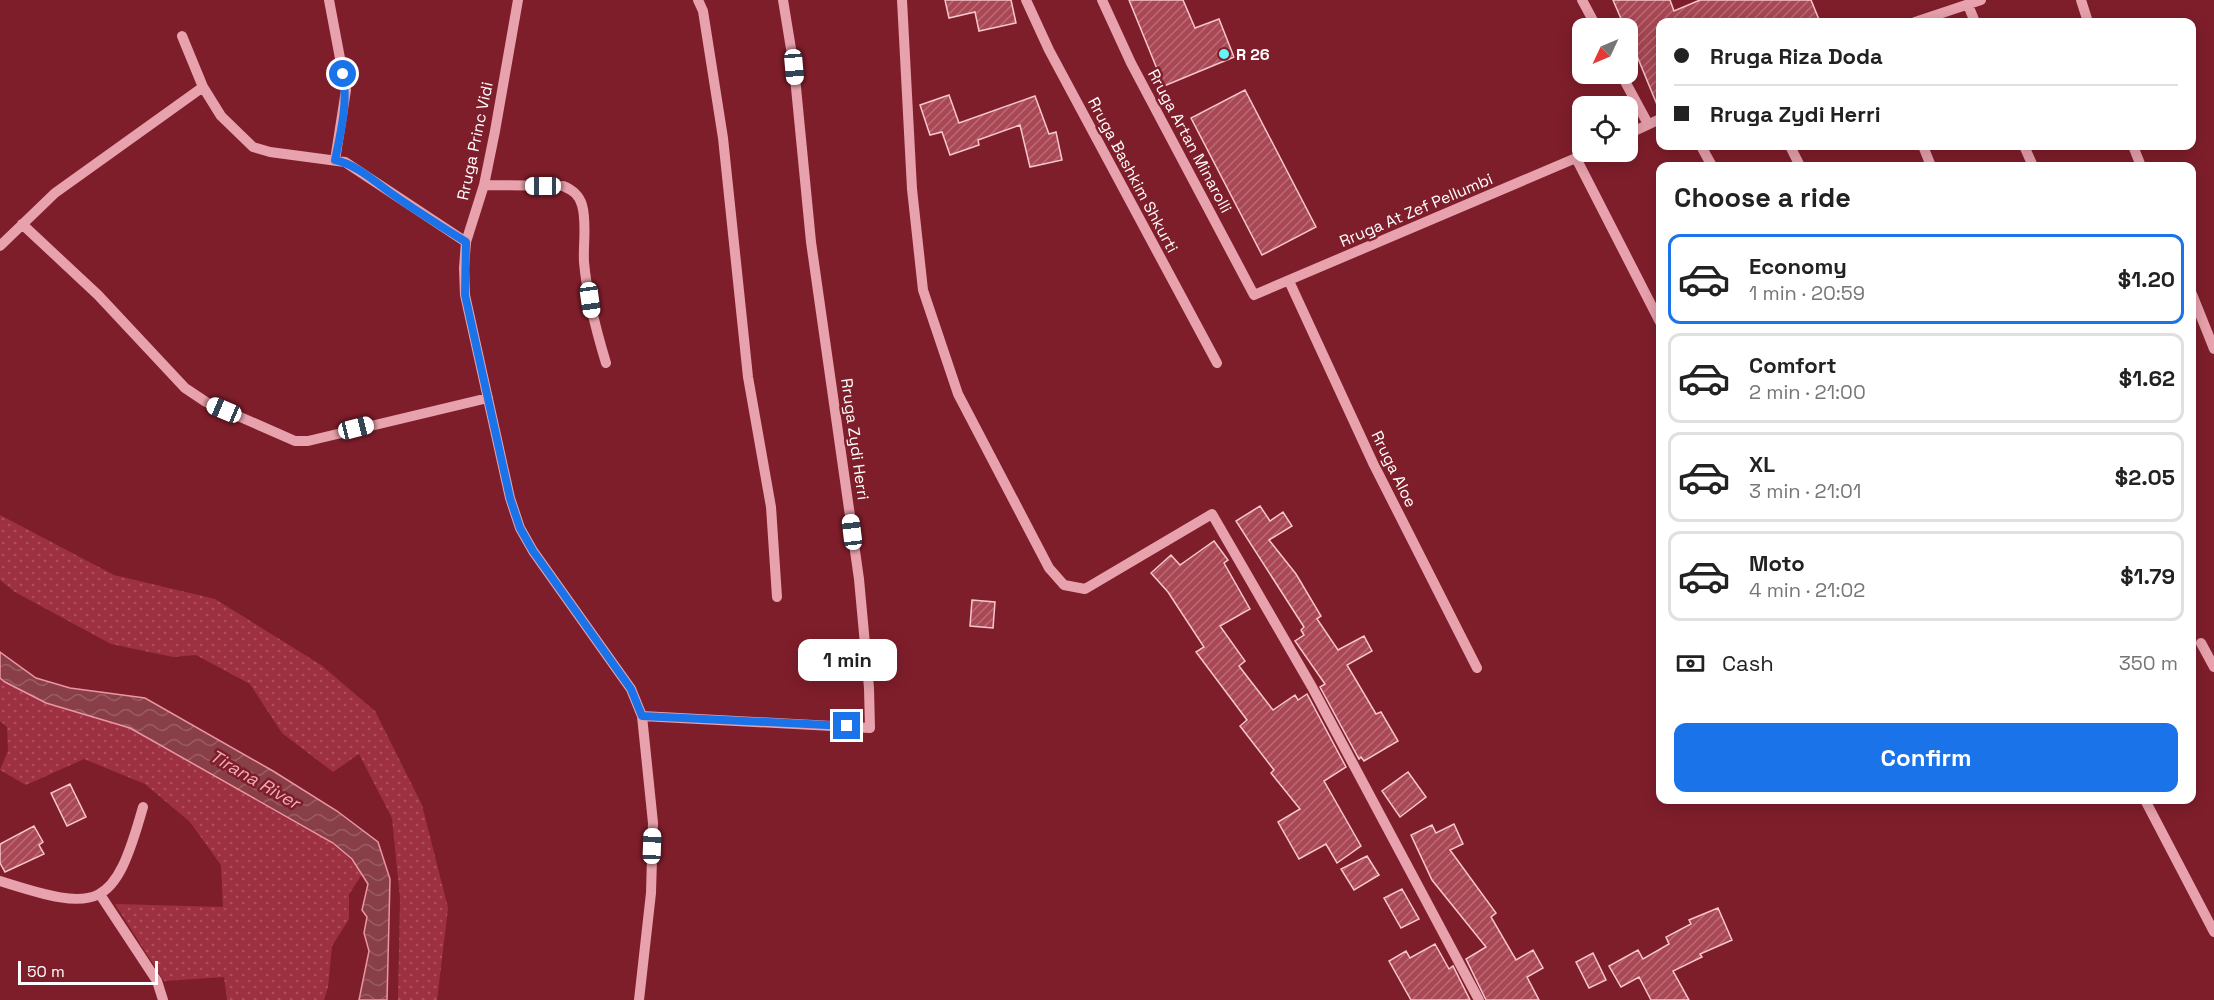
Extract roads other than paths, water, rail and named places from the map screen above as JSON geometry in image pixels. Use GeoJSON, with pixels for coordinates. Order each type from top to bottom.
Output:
{"type":"FeatureCollection","features":[{"type":"Feature","properties":{"kind":"street"},"geometry":{"type":"LineString","coordinates":[[329,0],[346,90],[335,160]]}},
{"type":"Feature","properties":{"kind":"street","name":"Rruga Princ Vidi"},"geometry":{"type":"LineString","coordinates":[[518,0],[484,185],[466,242],[465,295],[510,498],[520,528],[533,551],[631,689],[642,716],[653,823],[651,893],[639,1000]]}},
{"type":"Feature","properties":{"kind":"street"},"geometry":{"type":"LineString","coordinates":[[698,0],[703,11],[723,138],[747,366],[771,507],[777,597]]}},
{"type":"Feature","properties":{"kind":"street","name":"Rruga Zydi Herri"},"geometry":{"type":"LineString","coordinates":[[642,716],[870,728],[869,688],[859,579],[811,242],[794,67],[783,0]]}},
{"type":"Feature","properties":{"kind":"street"},"geometry":{"type":"LineString","coordinates":[[902,0],[912,189],[923,290],[958,394],[1049,568],[1064,585],[1085,589],[1212,514],[1312,687],[1479,1000]]}},
{"type":"Feature","properties":{"kind":"street","name":"Rruga Bashkim Shkurti"},"geometry":{"type":"LineString","coordinates":[[1026,0],[1049,50],[1217,363]]}},
{"type":"Feature","properties":{"kind":"street","name":"Rruga Artan Minarolli"},"geometry":{"type":"LineString","coordinates":[[1102,0],[1137,73],[1254,295]]}},
{"type":"Feature","properties":{"kind":"street"},"geometry":{"type":"LineString","coordinates":[[1581,0],[1591,18]]}},
{"type":"Feature","properties":{"kind":"street"},"geometry":{"type":"LineString","coordinates":[[1927,18],[1981,0]]}},
{"type":"Feature","properties":{"kind":"street"},"geometry":{"type":"LineString","coordinates":[[2081,0],[2087,18]]}},
{"type":"Feature","properties":{"kind":"street"},"geometry":{"type":"LineString","coordinates":[[1968,5],[1973,18]]}},
{"type":"Feature","properties":{"kind":"street"},"geometry":{"type":"LineString","coordinates":[[182,36],[203,87],[221,116],[253,147],[270,152],[345,162],[418,213],[466,242]]}},
{"type":"Feature","properties":{"kind":"street"},"geometry":{"type":"LineString","coordinates":[[1626,84],[1648,124]]}},
{"type":"Feature","properties":{"kind":"street"},"geometry":{"type":"LineString","coordinates":[[0,246],[78,176],[203,87]]}},
{"type":"Feature","properties":{"kind":"street"},"geometry":{"type":"LineString","coordinates":[[1638,129],[1656,121]]}},
{"type":"Feature","properties":{"kind":"street","name":"Rruga At Zef Pellumbi"},"geometry":{"type":"LineString","coordinates":[[1254,295],[1572,160]]}},
{"type":"Feature","properties":{"kind":"street"},"geometry":{"type":"LineString","coordinates":[[1578,162],[1656,314]]}},
{"type":"Feature","properties":{"kind":"street"},"geometry":{"type":"LineString","coordinates":[[484,185],[563,186],[572,190],[580,200],[583,209],[584,263],[592,319],[606,363]]}},
{"type":"Feature","properties":{"kind":"street"},"geometry":{"type":"LineString","coordinates":[[22,224],[98,295],[185,388],[206,402],[296,441],[308,441],[488,398]]}},
{"type":"Feature","properties":{"kind":"street","name":"Rruga Aloe"},"geometry":{"type":"LineString","coordinates":[[1289,281],[1373,463],[1477,668]]}},
{"type":"Feature","properties":{"kind":"street"},"geometry":{"type":"LineString","coordinates":[[2196,304],[2214,349]]}},
{"type":"Feature","properties":{"kind":"street"},"geometry":{"type":"LineString","coordinates":[[2201,643],[2214,667]]}},
{"type":"Feature","properties":{"kind":"street"},"geometry":{"type":"LineString","coordinates":[[2147,804],[2214,932]]}},
{"type":"Feature","properties":{"kind":"street"},"geometry":{"type":"LineString","coordinates":[[0,881],[56,897],[86,900],[101,896],[111,887],[126,862],[143,807]]}},
{"type":"Feature","properties":{"kind":"street"},"geometry":{"type":"LineString","coordinates":[[101,896],[157,981],[163,1000]]}},
{"type":"Feature","properties":{"kind":"water","name":"Tirana River"},"geometry":{"type":"Polygon","coordinates":[[[0,652],[36,678],[70,688],[145,698],[273,771],[337,811],[378,842],[390,879],[387,1000],[359,1000],[369,951],[364,933],[367,917],[362,910],[368,884],[352,859],[333,843],[130,728],[46,703],[5,682],[0,678],[0,652]]]}},
{"type":"Feature","properties":{"kind":"place","name":"R 26"},"geometry":{"type":"Point","coordinates":[1224,54]}}]}
